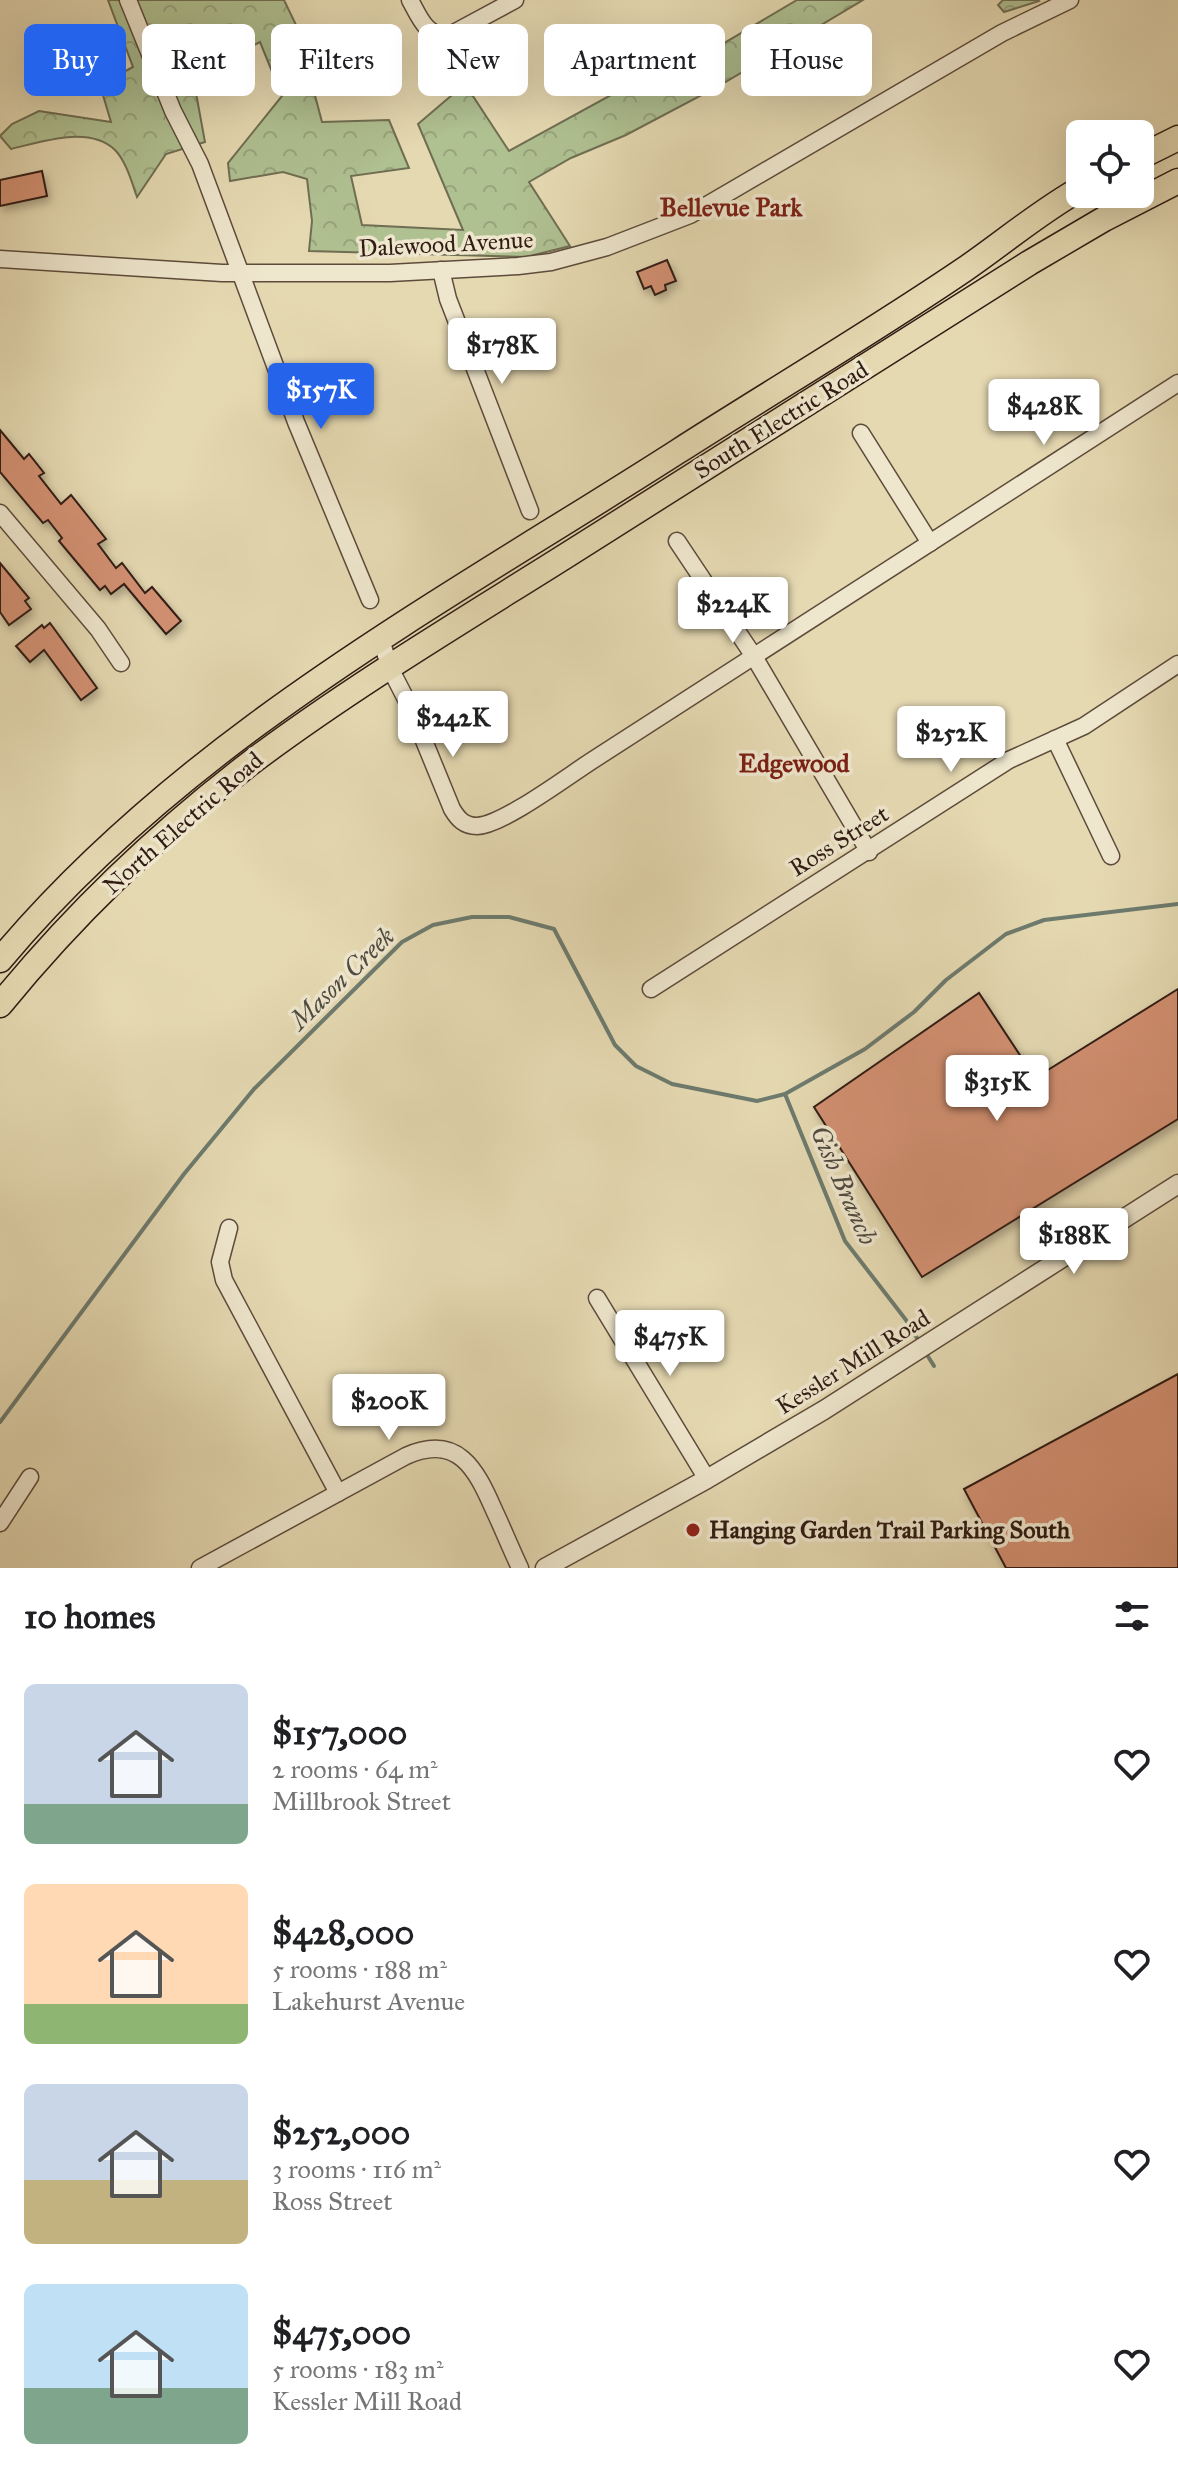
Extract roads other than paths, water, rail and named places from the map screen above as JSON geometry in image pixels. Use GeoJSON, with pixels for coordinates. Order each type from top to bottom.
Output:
{"type":"FeatureCollection","features":[{"type":"Feature","properties":{"kind":"main road"},"geometry":{"type":"LineString","coordinates":[[1154,150],[1178,138]]}},
{"type":"Feature","properties":{"kind":"main road","name":"South Electric Road"},"geometry":{"type":"LineString","coordinates":[[390,668],[1029,263],[1178,181]]}},
{"type":"Feature","properties":{"kind":"main road","name":"South Electric Road"},"geometry":{"type":"LineString","coordinates":[[381,640],[965,269],[1066,199]]}},
{"type":"Feature","properties":{"kind":"main road","name":"North Electric Road"},"geometry":{"type":"LineString","coordinates":[[0,960],[95,858],[194,770],[301,691],[381,640]]}},
{"type":"Feature","properties":{"kind":"main road","name":"North Electric Road"},"geometry":{"type":"LineString","coordinates":[[0,1005],[75,920],[191,811],[285,738],[390,668]]}},
{"type":"Feature","properties":{"kind":"street"},"geometry":{"type":"LineString","coordinates":[[128,0],[173,111],[200,164],[296,422],[370,600]]}},
{"type":"Feature","properties":{"kind":"street"},"geometry":{"type":"LineString","coordinates":[[410,0],[423,24],[440,36],[448,36],[515,0]]}},
{"type":"Feature","properties":{"kind":"street","name":"Dalewood Avenue"},"geometry":{"type":"LineString","coordinates":[[0,259],[241,273],[441,270],[551,262],[607,247],[690,215],[1002,33],[1070,0]]}},
{"type":"Feature","properties":{"kind":"street"},"geometry":{"type":"LineString","coordinates":[[441,270],[448,299],[530,511]]}},
{"type":"Feature","properties":{"kind":"street"},"geometry":{"type":"LineString","coordinates":[[381,640],[390,668],[458,819],[466,824],[485,825],[502,818],[559,782],[1178,383]]}},
{"type":"Feature","properties":{"kind":"street"},"geometry":{"type":"LineString","coordinates":[[861,433],[930,543]]}},
{"type":"Feature","properties":{"kind":"street"},"geometry":{"type":"LineString","coordinates":[[0,513],[98,629],[121,663]]}},
{"type":"Feature","properties":{"kind":"street"},"geometry":{"type":"LineString","coordinates":[[677,541],[753,655],[869,852]]}},
{"type":"Feature","properties":{"kind":"street","name":"Ross Street"},"geometry":{"type":"LineString","coordinates":[[651,989],[1009,760],[1084,726],[1178,664]]}},
{"type":"Feature","properties":{"kind":"street"},"geometry":{"type":"LineString","coordinates":[[1055,739],[1111,856]]}},
{"type":"Feature","properties":{"kind":"street","name":"Kessler Mill Road"},"geometry":{"type":"LineString","coordinates":[[545,1568],[824,1410],[1178,1184]]}},
{"type":"Feature","properties":{"kind":"street"},"geometry":{"type":"LineString","coordinates":[[229,1228],[220,1262],[224,1280],[338,1493]]}},
{"type":"Feature","properties":{"kind":"street"},"geometry":{"type":"LineString","coordinates":[[597,1298],[707,1479]]}},
{"type":"Feature","properties":{"kind":"street"},"geometry":{"type":"LineString","coordinates":[[200,1568],[423,1448],[445,1450],[467,1462],[478,1474],[520,1568]]}},
{"type":"Feature","properties":{"kind":"street"},"geometry":{"type":"LineString","coordinates":[[0,1523],[30,1477]]}},
{"type":"Feature","properties":{"kind":"waterway","name":"Mason Creek"},"geometry":{"type":"LineString","coordinates":[[0,1422],[184,1174],[254,1089],[402,942],[433,925],[472,917],[509,917],[554,929],[615,1045],[636,1066],[672,1084],[757,1101],[785,1094],[865,1049],[1006,934],[1044,920],[1178,904]]}},
{"type":"Feature","properties":{"kind":"waterway","name":"Gish Branch"},"geometry":{"type":"LineString","coordinates":[[785,1094],[845,1241],[920,1343]]}},
{"type":"Feature","properties":{"kind":"waterway","name":"Gish Branch"},"geometry":{"type":"LineString","coordinates":[[924,1350],[934,1366]]}},
{"type":"Feature","properties":{"kind":"place","name":"Hanging Garden Trail Parking South"},"geometry":{"type":"Point","coordinates":[693,1530]}},
{"type":"Feature","properties":{"kind":"district","name":"Bellevue Park"},"geometry":{"type":"Point","coordinates":[731,207]}},
{"type":"Feature","properties":{"kind":"district","name":"Edgewood"},"geometry":{"type":"Point","coordinates":[794,763]}}]}
